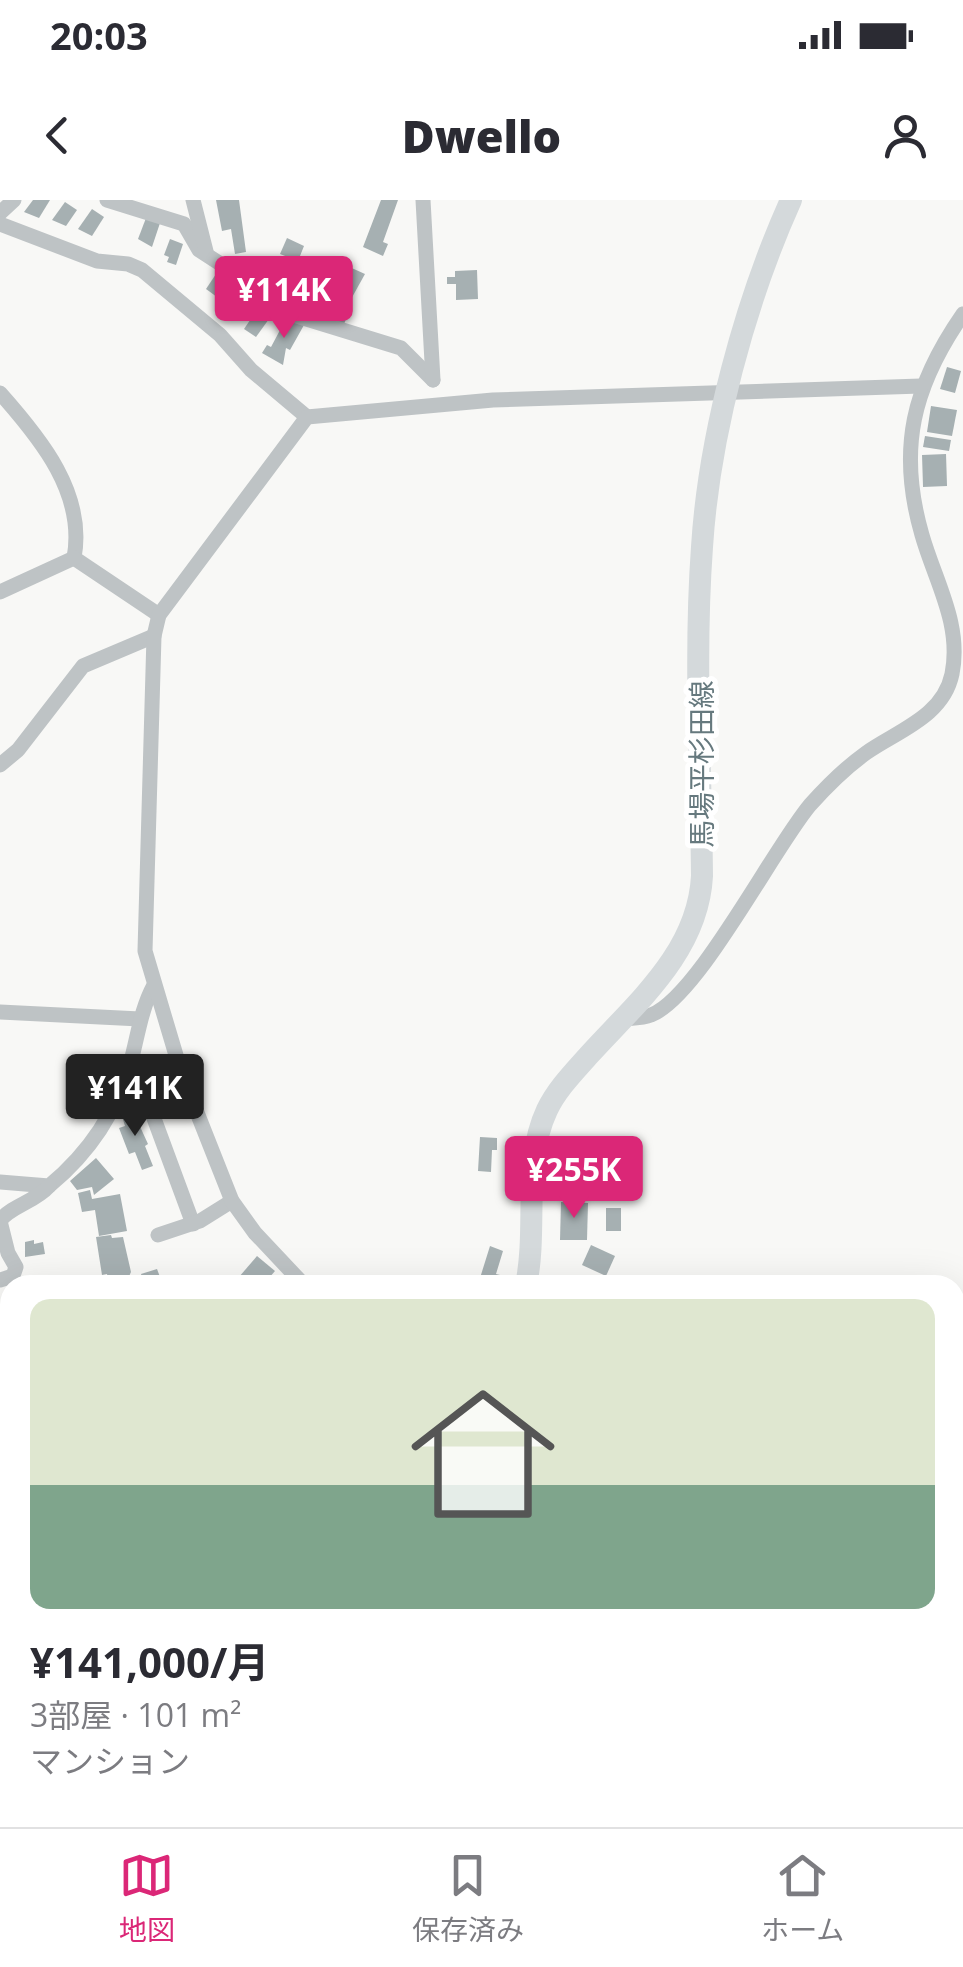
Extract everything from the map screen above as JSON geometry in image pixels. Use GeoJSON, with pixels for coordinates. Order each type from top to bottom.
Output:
{"type":"FeatureCollection","features":[{"type":"Feature","properties":{"kind":"main road","name":"馬場平杉田線"},"geometry":{"type":"LineString","coordinates":[[527,1275],[540,1126],[568,1079],[682,948],[699,903],[702,546],[729,390],[747,322],[791,200]]}},
{"type":"Feature","properties":{"kind":"street"},"geometry":{"type":"LineString","coordinates":[[0,213],[14,200]]}},
{"type":"Feature","properties":{"kind":"street"},"geometry":{"type":"LineString","coordinates":[[107,200],[184,224],[206,255],[256,287],[274,309],[401,348],[433,380]]}},
{"type":"Feature","properties":{"kind":"street"},"geometry":{"type":"LineString","coordinates":[[194,200],[206,255]]}},
{"type":"Feature","properties":{"kind":"street"},"geometry":{"type":"LineString","coordinates":[[424,200],[434,404]]}},
{"type":"Feature","properties":{"kind":"street"},"geometry":{"type":"LineString","coordinates":[[0,224],[97,261],[128,264],[142,270],[220,335],[251,370],[307,418]]}},
{"type":"Feature","properties":{"kind":"street"},"geometry":{"type":"LineString","coordinates":[[621,1019],[653,1015],[670,1002],[718,944],[811,804],[838,775],[924,717],[943,696],[952,677],[954,655],[947,598],[922,535],[910,453],[921,386],[940,347],[963,314]]}},
{"type":"Feature","properties":{"kind":"street"},"geometry":{"type":"LineString","coordinates":[[294,1275],[254,1233],[232,1202],[192,1101],[145,951],[144,880],[152,774],[154,636],[159,615],[307,418],[434,404],[729,390],[921,386]]}},
{"type":"Feature","properties":{"kind":"street"},"geometry":{"type":"LineString","coordinates":[[0,393],[39,442],[70,498],[77,531],[74,558]]}},
{"type":"Feature","properties":{"kind":"street"},"geometry":{"type":"LineString","coordinates":[[74,558],[159,615]]}},
{"type":"Feature","properties":{"kind":"street"},"geometry":{"type":"LineString","coordinates":[[0,592],[74,558]]}},
{"type":"Feature","properties":{"kind":"street"},"geometry":{"type":"LineString","coordinates":[[0,765],[18,750],[83,666],[154,636]]}},
{"type":"Feature","properties":{"kind":"street"},"geometry":{"type":"LineString","coordinates":[[13,1275],[16,1266],[8,1254],[0,1221],[4,1214],[35,1201],[93,1143],[130,1066],[140,1019],[154,985]]}},
{"type":"Feature","properties":{"kind":"street"},"geometry":{"type":"LineString","coordinates":[[0,1012],[140,1019]]}},
{"type":"Feature","properties":{"kind":"street"},"geometry":{"type":"LineString","coordinates":[[130,1066],[193,1224]]}},
{"type":"Feature","properties":{"kind":"street"},"geometry":{"type":"LineString","coordinates":[[152,1114],[192,1101]]}},
{"type":"Feature","properties":{"kind":"street"},"geometry":{"type":"LineString","coordinates":[[0,1182],[49,1186]]}},
{"type":"Feature","properties":{"kind":"street"},"geometry":{"type":"LineString","coordinates":[[158,1235],[193,1224],[232,1202]]}},
{"type":"Feature","properties":{"kind":"building"},"geometry":{"type":"Polygon","coordinates":[[[33,200],[50,200],[39,218],[24,212],[33,200]]]}},
{"type":"Feature","properties":{"kind":"building"},"geometry":{"type":"Polygon","coordinates":[[[216,200],[239,200],[246,252],[235,254],[231,229],[222,231],[216,200]]]}},
{"type":"Feature","properties":{"kind":"building"},"geometry":{"type":"Polygon","coordinates":[[[381,200],[398,200],[383,242],[388,244],[383,256],[363,247],[381,200]]]}},
{"type":"Feature","properties":{"kind":"building"},"geometry":{"type":"Polygon","coordinates":[[[65,202],[77,210],[66,226],[52,220],[65,202]]]}},
{"type":"Feature","properties":{"kind":"building"},"geometry":{"type":"Polygon","coordinates":[[[92,209],[104,217],[92,236],[78,229],[92,209]]]}},
{"type":"Feature","properties":{"kind":"building"},"geometry":{"type":"Polygon","coordinates":[[[146,218],[160,223],[152,247],[138,239],[146,218]]]}},
{"type":"Feature","properties":{"kind":"building"},"geometry":{"type":"Polygon","coordinates":[[[287,238],[304,246],[298,261],[280,254],[287,238]]]}},
{"type":"Feature","properties":{"kind":"building"},"geometry":{"type":"Polygon","coordinates":[[[170,239],[183,244],[176,265],[167,262],[169,257],[164,255],[170,239]]]}},
{"type":"Feature","properties":{"kind":"building"},"geometry":{"type":"Polygon","coordinates":[[[345,265],[365,274],[350,301],[333,294],[345,265]]]}},
{"type":"Feature","properties":{"kind":"building"},"geometry":{"type":"Polygon","coordinates":[[[477,270],[478,299],[456,300],[456,284],[447,284],[447,277],[455,277],[455,271],[477,270]]]}},
{"type":"Feature","properties":{"kind":"building"},"geometry":{"type":"Polygon","coordinates":[[[218,271],[229,279],[217,297],[206,289],[218,271]]]}},
{"type":"Feature","properties":{"kind":"building"},"geometry":{"type":"Polygon","coordinates":[[[308,273],[322,279],[308,300],[298,296],[308,273]]]}},
{"type":"Feature","properties":{"kind":"building"},"geometry":{"type":"Polygon","coordinates":[[[244,297],[254,304],[244,319],[233,312],[244,297]]]}},
{"type":"Feature","properties":{"kind":"building"},"geometry":{"type":"Polygon","coordinates":[[[261,304],[274,312],[256,337],[244,329],[261,304]]]}},
{"type":"Feature","properties":{"kind":"building"},"geometry":{"type":"Polygon","coordinates":[[[332,305],[349,312],[344,324],[327,317],[332,305]]]}},
{"type":"Feature","properties":{"kind":"building"},"geometry":{"type":"Polygon","coordinates":[[[287,317],[304,325],[290,350],[286,348],[283,365],[262,353],[267,345],[271,347],[287,317]]]}},
{"type":"Feature","properties":{"kind":"building"},"geometry":{"type":"Polygon","coordinates":[[[947,367],[961,371],[955,393],[940,389],[947,367]]]}},
{"type":"Feature","properties":{"kind":"building"},"geometry":{"type":"Polygon","coordinates":[[[931,406],[957,410],[952,436],[927,432],[931,406]]]}},
{"type":"Feature","properties":{"kind":"building"},"geometry":{"type":"Polygon","coordinates":[[[925,436],[951,440],[949,451],[923,447],[925,436]]]}},
{"type":"Feature","properties":{"kind":"building"},"geometry":{"type":"Polygon","coordinates":[[[946,454],[947,486],[923,487],[922,455],[946,454]]]}},
{"type":"Feature","properties":{"kind":"building"},"geometry":{"type":"Polygon","coordinates":[[[158,1068],[165,1088],[153,1092],[146,1073],[158,1068]]]}},
{"type":"Feature","properties":{"kind":"building"},"geometry":{"type":"Polygon","coordinates":[[[132,1109],[153,1166],[142,1170],[135,1152],[129,1154],[119,1128],[125,1126],[121,1113],[132,1109]]]}},
{"type":"Feature","properties":{"kind":"building"},"geometry":{"type":"Polygon","coordinates":[[[480,1137],[497,1138],[491,1172],[478,1171],[480,1137]]]}},
{"type":"Feature","properties":{"kind":"building"},"geometry":{"type":"Polygon","coordinates":[[[96,1158],[114,1179],[94,1195],[92,1187],[77,1190],[70,1181],[96,1158]]]}},
{"type":"Feature","properties":{"kind":"building"},"geometry":{"type":"Polygon","coordinates":[[[90,1190],[92,1199],[120,1194],[127,1231],[99,1236],[95,1210],[82,1212],[78,1193],[90,1190]]]}},
{"type":"Feature","properties":{"kind":"building"},"geometry":{"type":"Polygon","coordinates":[[[561,1202],[588,1203],[587,1240],[560,1240],[561,1202]]]}},
{"type":"Feature","properties":{"kind":"building"},"geometry":{"type":"Polygon","coordinates":[[[606,1208],[621,1208],[621,1231],[606,1231],[606,1208]]]}},
{"type":"Feature","properties":{"kind":"building"},"geometry":{"type":"Polygon","coordinates":[[[96,1237],[123,1237],[130,1275],[102,1275],[96,1237]]]}},
{"type":"Feature","properties":{"kind":"building"},"geometry":{"type":"Polygon","coordinates":[[[34,1240],[34,1244],[43,1242],[45,1254],[25,1257],[25,1242],[34,1240]]]}},
{"type":"Feature","properties":{"kind":"building"},"geometry":{"type":"Polygon","coordinates":[[[591,1245],[615,1256],[606,1275],[582,1265],[591,1245]]]}},
{"type":"Feature","properties":{"kind":"building"},"geometry":{"type":"Polygon","coordinates":[[[490,1246],[503,1251],[496,1274],[500,1275],[481,1275],[490,1246]]]}},
{"type":"Feature","properties":{"kind":"building"},"geometry":{"type":"Polygon","coordinates":[[[257,1256],[275,1271],[272,1275],[241,1275],[257,1256]]]}},
{"type":"Feature","properties":{"kind":"building"},"geometry":{"type":"Polygon","coordinates":[[[157,1269],[159,1275],[141,1275],[157,1269]]]}}]}
